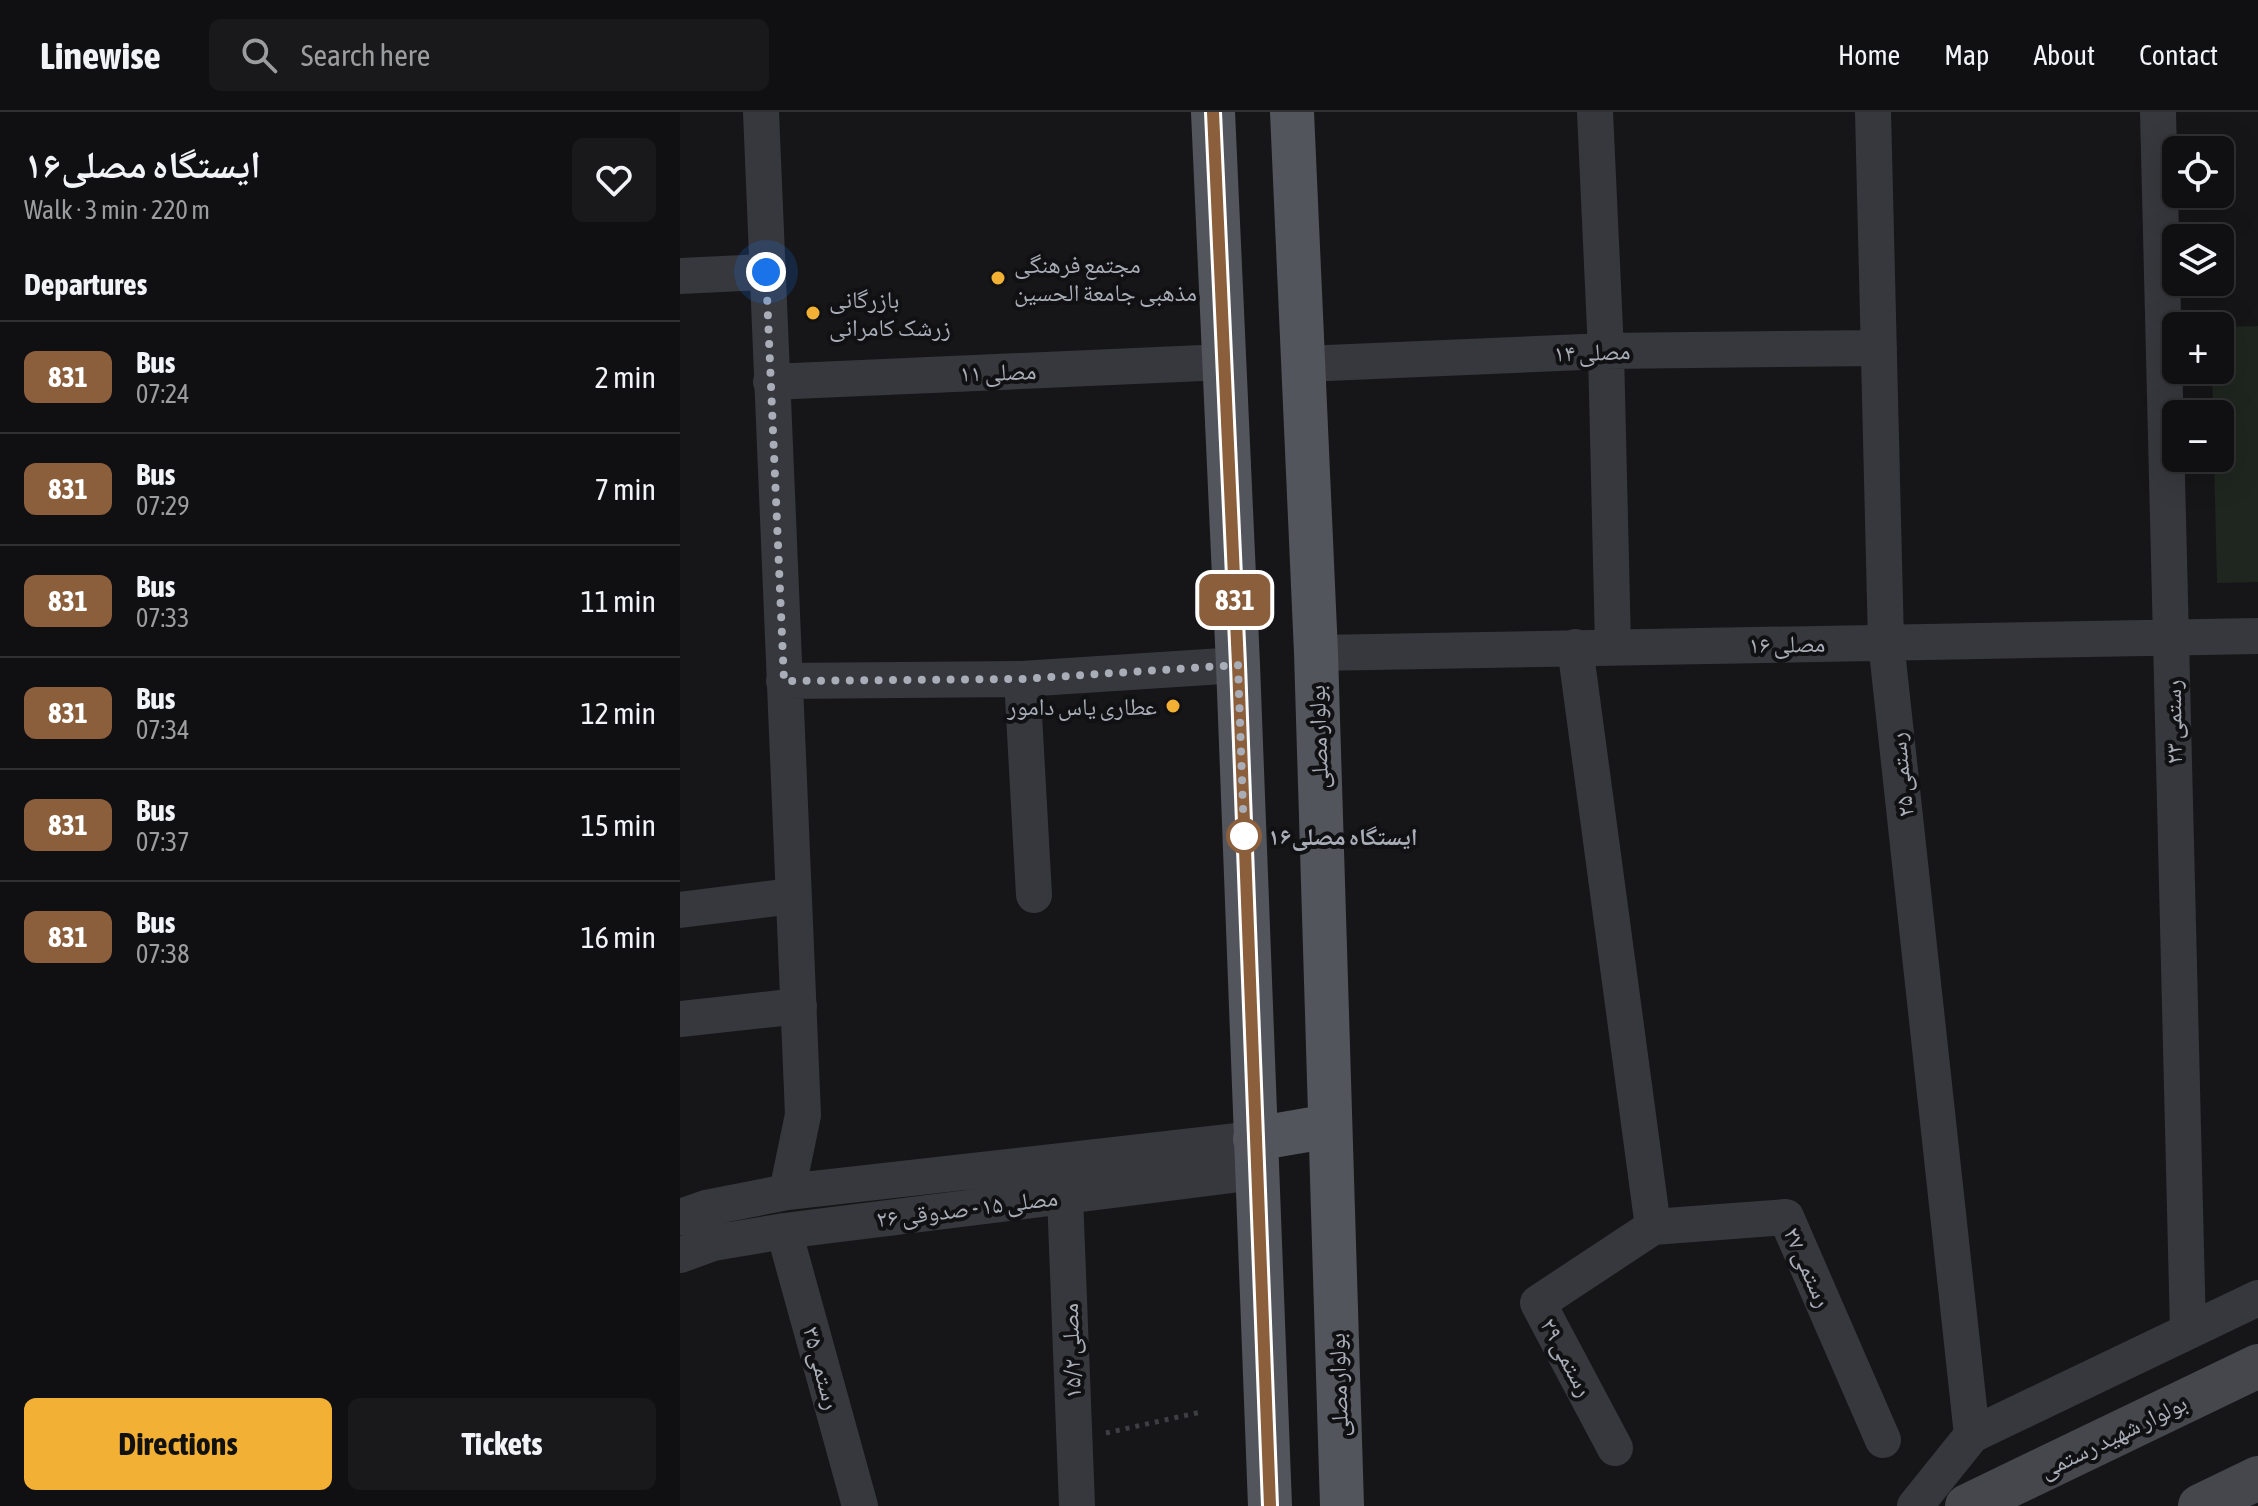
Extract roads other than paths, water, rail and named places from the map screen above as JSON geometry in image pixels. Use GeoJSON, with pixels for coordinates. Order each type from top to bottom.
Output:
{"type":"FeatureCollection","features":[{"type":"Feature","properties":{"kind":"main road"},"geometry":{"type":"LineString","coordinates":[[1213,112],[1270,1506]]}},
{"type":"Feature","properties":{"kind":"main road","name":"بولوار مصلی"},"geometry":{"type":"LineString","coordinates":[[1292,112],[1316,653],[1342,1506]]}},
{"type":"Feature","properties":{"kind":"main road"},"geometry":{"type":"LineString","coordinates":[[1255,1156],[1330,1126]]}},
{"type":"Feature","properties":{"kind":"main road","name":"بولوار شهید رستمی"},"geometry":{"type":"LineString","coordinates":[[1967,1506],[2258,1366]]}},
{"type":"Feature","properties":{"kind":"main road"},"geometry":{"type":"LineString","coordinates":[[2200,1506],[2258,1478]]}},
{"type":"Feature","properties":{"kind":"street"},"geometry":{"type":"LineString","coordinates":[[761,112],[803,1115],[787,1192]]}},
{"type":"Feature","properties":{"kind":"street"},"geometry":{"type":"LineString","coordinates":[[1595,112],[1606,351],[1613,646]]}},
{"type":"Feature","properties":{"kind":"street","name":"رستمی ۲۵"},"geometry":{"type":"LineString","coordinates":[[1873,112],[1886,642],[1972,1435]]}},
{"type":"Feature","properties":{"kind":"street","name":"رستمی ۲۳"},"geometry":{"type":"LineString","coordinates":[[2158,112],[2188,1331]]}},
{"type":"Feature","properties":{"kind":"street"},"geometry":{"type":"LineString","coordinates":[[680,276],[766,272]]}},
{"type":"Feature","properties":{"kind":"street","name":"مصلی ۱۴"},"geometry":{"type":"LineString","coordinates":[[1304,364],[1606,351],[1879,348]]}},
{"type":"Feature","properties":{"kind":"street","name":"مصلی ۱۱"},"geometry":{"type":"LineString","coordinates":[[771,382],[1225,362]]}},
{"type":"Feature","properties":{"kind":"street","name":"مصلی ۱۶"},"geometry":{"type":"LineString","coordinates":[[1316,653],[2258,636]]}},
{"type":"Feature","properties":{"kind":"street"},"geometry":{"type":"LineString","coordinates":[[1575,647],[1653,1227]]}},
{"type":"Feature","properties":{"kind":"street"},"geometry":{"type":"LineString","coordinates":[[784,681],[1022,679],[1238,665]]}},
{"type":"Feature","properties":{"kind":"street"},"geometry":{"type":"LineString","coordinates":[[1022,679],[1034,895]]}},
{"type":"Feature","properties":{"kind":"street"},"geometry":{"type":"LineString","coordinates":[[680,910],[792,896]]}},
{"type":"Feature","properties":{"kind":"street"},"geometry":{"type":"LineString","coordinates":[[680,1019],[799,1006]]}},
{"type":"Feature","properties":{"kind":"street","name":"مصلی ۱۵ - صدوقی ۲۶"},"geometry":{"type":"LineString","coordinates":[[680,1217],[706,1208],[787,1192],[1255,1156]]}},
{"type":"Feature","properties":{"kind":"street","name":"مصلی ۱۵ - صدوقی ۲۶"},"geometry":{"type":"LineString","coordinates":[[680,1255],[713,1243],[784,1231],[1065,1196],[1255,1156]]}},
{"type":"Feature","properties":{"kind":"street","name":"مصلی ۱۵/۲"},"geometry":{"type":"LineString","coordinates":[[1065,1196],[1077,1506]]}},
{"type":"Feature","properties":{"kind":"street","name":"رستمی ۲۷"},"geometry":{"type":"LineString","coordinates":[[1653,1227],[1786,1217],[1883,1440]]}},
{"type":"Feature","properties":{"kind":"street","name":"رستمی ۲۹"},"geometry":{"type":"LineString","coordinates":[[1615,1448],[1538,1303],[1653,1227]]}},
{"type":"Feature","properties":{"kind":"street","name":"رستمی ۳۵"},"geometry":{"type":"LineString","coordinates":[[784,1231],[860,1506]]}},
{"type":"Feature","properties":{"kind":"street"},"geometry":{"type":"LineString","coordinates":[[1915,1506],[1972,1435],[2258,1298]]}},
{"type":"Feature","properties":{"kind":"place","name":"مجتمع فرهنگی مذهبی جامعة الحسین"},"geometry":{"type":"Point","coordinates":[998,278]}},
{"type":"Feature","properties":{"kind":"place","name":"بازرگانی زرشک کامرانی"},"geometry":{"type":"Point","coordinates":[813,313]}},
{"type":"Feature","properties":{"kind":"place","name":"عطاری یاس دامور"},"geometry":{"type":"Point","coordinates":[1173,706]}},
{"type":"Feature","properties":{"kind":"place","name":"ایستگاه مصلی۱۶"},"geometry":{"type":"Point","coordinates":[1244,836]}}]}
